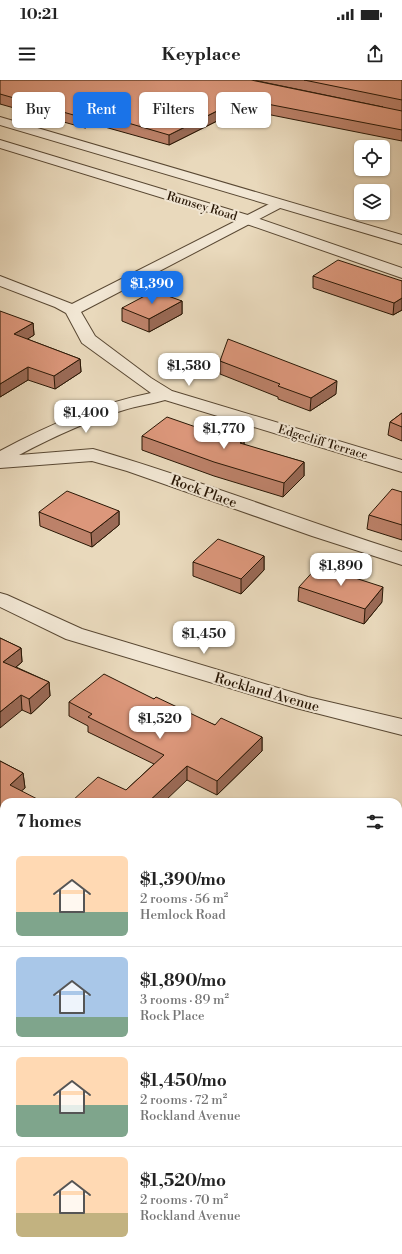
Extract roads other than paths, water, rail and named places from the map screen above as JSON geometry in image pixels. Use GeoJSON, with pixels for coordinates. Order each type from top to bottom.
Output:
{"type":"FeatureCollection","features":[{"type":"Feature","properties":{"kind":"street","name":"Rumsey Road"},"geometry":{"type":"LineString","coordinates":[[0,121],[402,240]]}},
{"type":"Feature","properties":{"kind":"street","name":"Rumsey Road"},"geometry":{"type":"LineString","coordinates":[[0,144],[246,219],[402,273]]}},
{"type":"Feature","properties":{"kind":"street"},"geometry":{"type":"LineString","coordinates":[[0,281],[61,304],[72,310],[277,204]]}},
{"type":"Feature","properties":{"kind":"street","name":"Edgecliff Terrace"},"geometry":{"type":"LineString","coordinates":[[72,310],[88,339],[145,382],[166,395],[402,466]]}},
{"type":"Feature","properties":{"kind":"street"},"geometry":{"type":"LineString","coordinates":[[0,458],[32,440],[86,418],[114,408],[166,395]]}},
{"type":"Feature","properties":{"kind":"street","name":"Rock Place"},"geometry":{"type":"LineString","coordinates":[[0,462],[93,455],[134,467],[319,532],[402,559]]}},
{"type":"Feature","properties":{"kind":"street","name":"Rockland Avenue"},"geometry":{"type":"LineString","coordinates":[[0,599],[74,634],[304,703],[402,727]]}}]}
